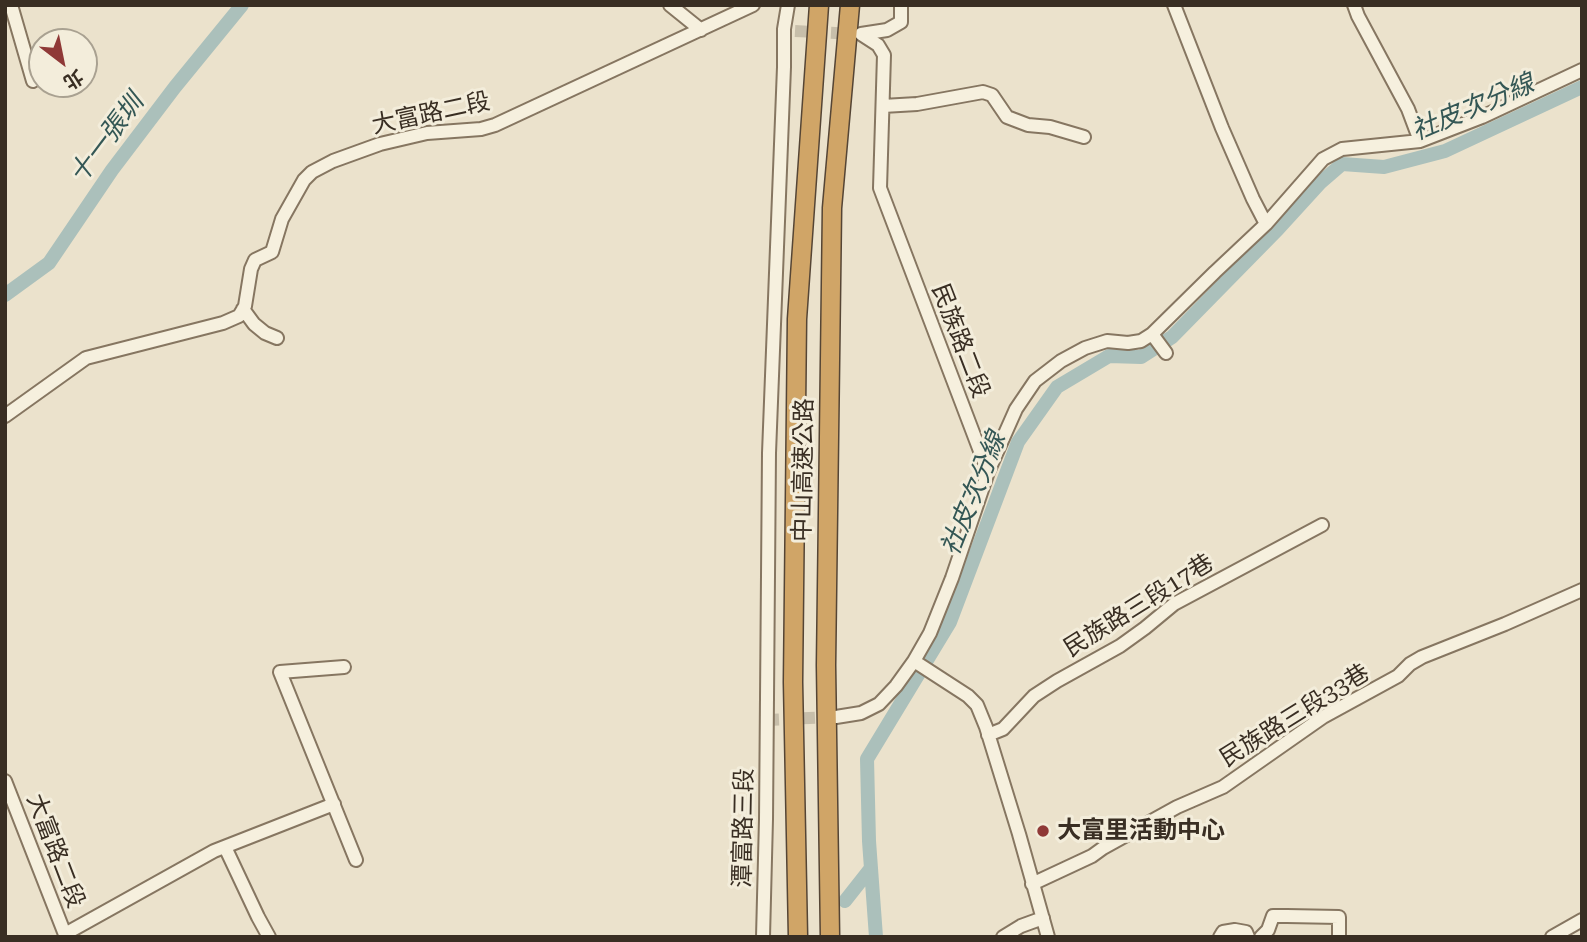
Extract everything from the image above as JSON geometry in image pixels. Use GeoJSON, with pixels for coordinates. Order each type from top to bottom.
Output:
{"type":"FeatureCollection","features":[{"type":"Feature","properties":{"kind":"highway","name":"中山高速公路"},"geometry":{"type":"LineString","coordinates":[[797,937],[793,682],[797,319],[819,5]]}},
{"type":"Feature","properties":{"kind":"highway","name":"中山高速公路"},"geometry":{"type":"LineString","coordinates":[[830,937],[826,665],[832,208],[850,5]]}},
{"type":"Feature","properties":{"kind":"street"},"geometry":{"type":"LineString","coordinates":[[11,5],[28,64]]}},
{"type":"Feature","properties":{"kind":"street"},"geometry":{"type":"LineString","coordinates":[[670,5],[701,30]]}},
{"type":"Feature","properties":{"kind":"street","name":"大富路二段"},"geometry":{"type":"LineString","coordinates":[[243,309],[255,260],[272,252],[282,219],[304,180],[312,172],[333,161],[380,144],[427,133],[481,129],[495,125],[753,5]]}},
{"type":"Feature","properties":{"kind":"street","name":"潭富路三段"},"geometry":{"type":"LineString","coordinates":[[763,937],[769,453],[788,5]]}},
{"type":"Feature","properties":{"kind":"street"},"geometry":{"type":"LineString","coordinates":[[884,55],[878,45],[861,34],[887,30],[901,22],[901,5]]}},
{"type":"Feature","properties":{"kind":"street"},"geometry":{"type":"LineString","coordinates":[[1174,5],[1222,128],[1266,224]]}},
{"type":"Feature","properties":{"kind":"street"},"geometry":{"type":"LineString","coordinates":[[1354,5],[1408,109],[1419,141]]}},
{"type":"Feature","properties":{"kind":"street","name":"民族路二段"},"geometry":{"type":"LineString","coordinates":[[887,30],[880,188],[988,472]]}},
{"type":"Feature","properties":{"kind":"street"},"geometry":{"type":"LineString","coordinates":[[836,717],[861,713],[879,704],[916,662],[952,578],[988,472],[1016,410],[1035,381],[1061,361],[1085,348],[1107,341],[1128,343],[1154,336],[1215,272],[1266,224],[1323,159],[1342,149],[1419,141],[1482,117],[1582,70]]}},
{"type":"Feature","properties":{"kind":"street"},"geometry":{"type":"LineString","coordinates":[[883,106],[917,104],[983,92],[992,95],[1007,117],[1028,125],[1050,127],[1084,137]]}},
{"type":"Feature","properties":{"kind":"street"},"geometry":{"type":"LineString","coordinates":[[5,416],[86,358],[223,323],[239,316],[243,309],[254,324],[277,338]]}},
{"type":"Feature","properties":{"kind":"street"},"geometry":{"type":"LineString","coordinates":[[1154,336],[1166,352]]}},
{"type":"Feature","properties":{"kind":"street","name":"民族路三段17巷"},"geometry":{"type":"LineString","coordinates":[[988,735],[1003,729],[1034,696],[1120,646],[1174,604],[1322,525]]}},
{"type":"Feature","properties":{"kind":"street","name":"民族路三段33巷"},"geometry":{"type":"LineString","coordinates":[[1032,884],[1092,856],[1177,807],[1223,787],[1323,717],[1398,676],[1422,657],[1582,590]]}},
{"type":"Feature","properties":{"kind":"street"},"geometry":{"type":"LineString","coordinates":[[916,662],[968,696],[977,705],[1019,834],[1048,937]]}},
{"type":"Feature","properties":{"kind":"street"},"geometry":{"type":"LineString","coordinates":[[344,667],[280,672],[356,860]]}},
{"type":"Feature","properties":{"kind":"street","name":"大富路二段"},"geometry":{"type":"LineString","coordinates":[[5,780],[65,935]]}},
{"type":"Feature","properties":{"kind":"street"},"geometry":{"type":"LineString","coordinates":[[65,935],[214,851],[334,804]]}},
{"type":"Feature","properties":{"kind":"street"},"geometry":{"type":"LineString","coordinates":[[225,847],[269,937]]}},
{"type":"Feature","properties":{"kind":"street"},"geometry":{"type":"LineString","coordinates":[[1261,937],[1268,929],[1273,916],[1287,916],[1339,917],[1339,937]]}},
{"type":"Feature","properties":{"kind":"street"},"geometry":{"type":"LineString","coordinates":[[1003,937],[1021,926],[1043,918]]}},
{"type":"Feature","properties":{"kind":"street"},"geometry":{"type":"LineString","coordinates":[[1552,937],[1582,920]]}},
{"type":"Feature","properties":{"kind":"street"},"geometry":{"type":"LineString","coordinates":[[1220,937],[1223,932],[1235,930],[1246,932],[1248,937]]}},
{"type":"Feature","properties":{"kind":"waterway","name":"十一張圳"},"geometry":{"type":"LineString","coordinates":[[5,295],[49,263],[112,170],[242,5]]}},
{"type":"Feature","properties":{"kind":"waterway","name":"社皮次分線"},"geometry":{"type":"LineString","coordinates":[[876,937],[869,841],[867,759],[950,622],[1018,442],[1057,387],[1109,356],[1141,357],[1172,337],[1320,183],[1342,164],[1384,167],[1445,151],[1582,87]]}},
{"type":"Feature","properties":{"kind":"waterway"},"geometry":{"type":"LineString","coordinates":[[845,901],[871,868]]}},
{"type":"Feature","properties":{"kind":"tunnel"},"geometry":{"type":"LineString","coordinates":[[795,31],[853,34]]}},
{"type":"Feature","properties":{"kind":"tunnel"},"geometry":{"type":"LineString","coordinates":[[767,720],[833,717]]}},
{"type":"Feature","properties":{"kind":"place","name":"大富里活動中心"},"geometry":{"type":"Point","coordinates":[1043,831]}}]}
